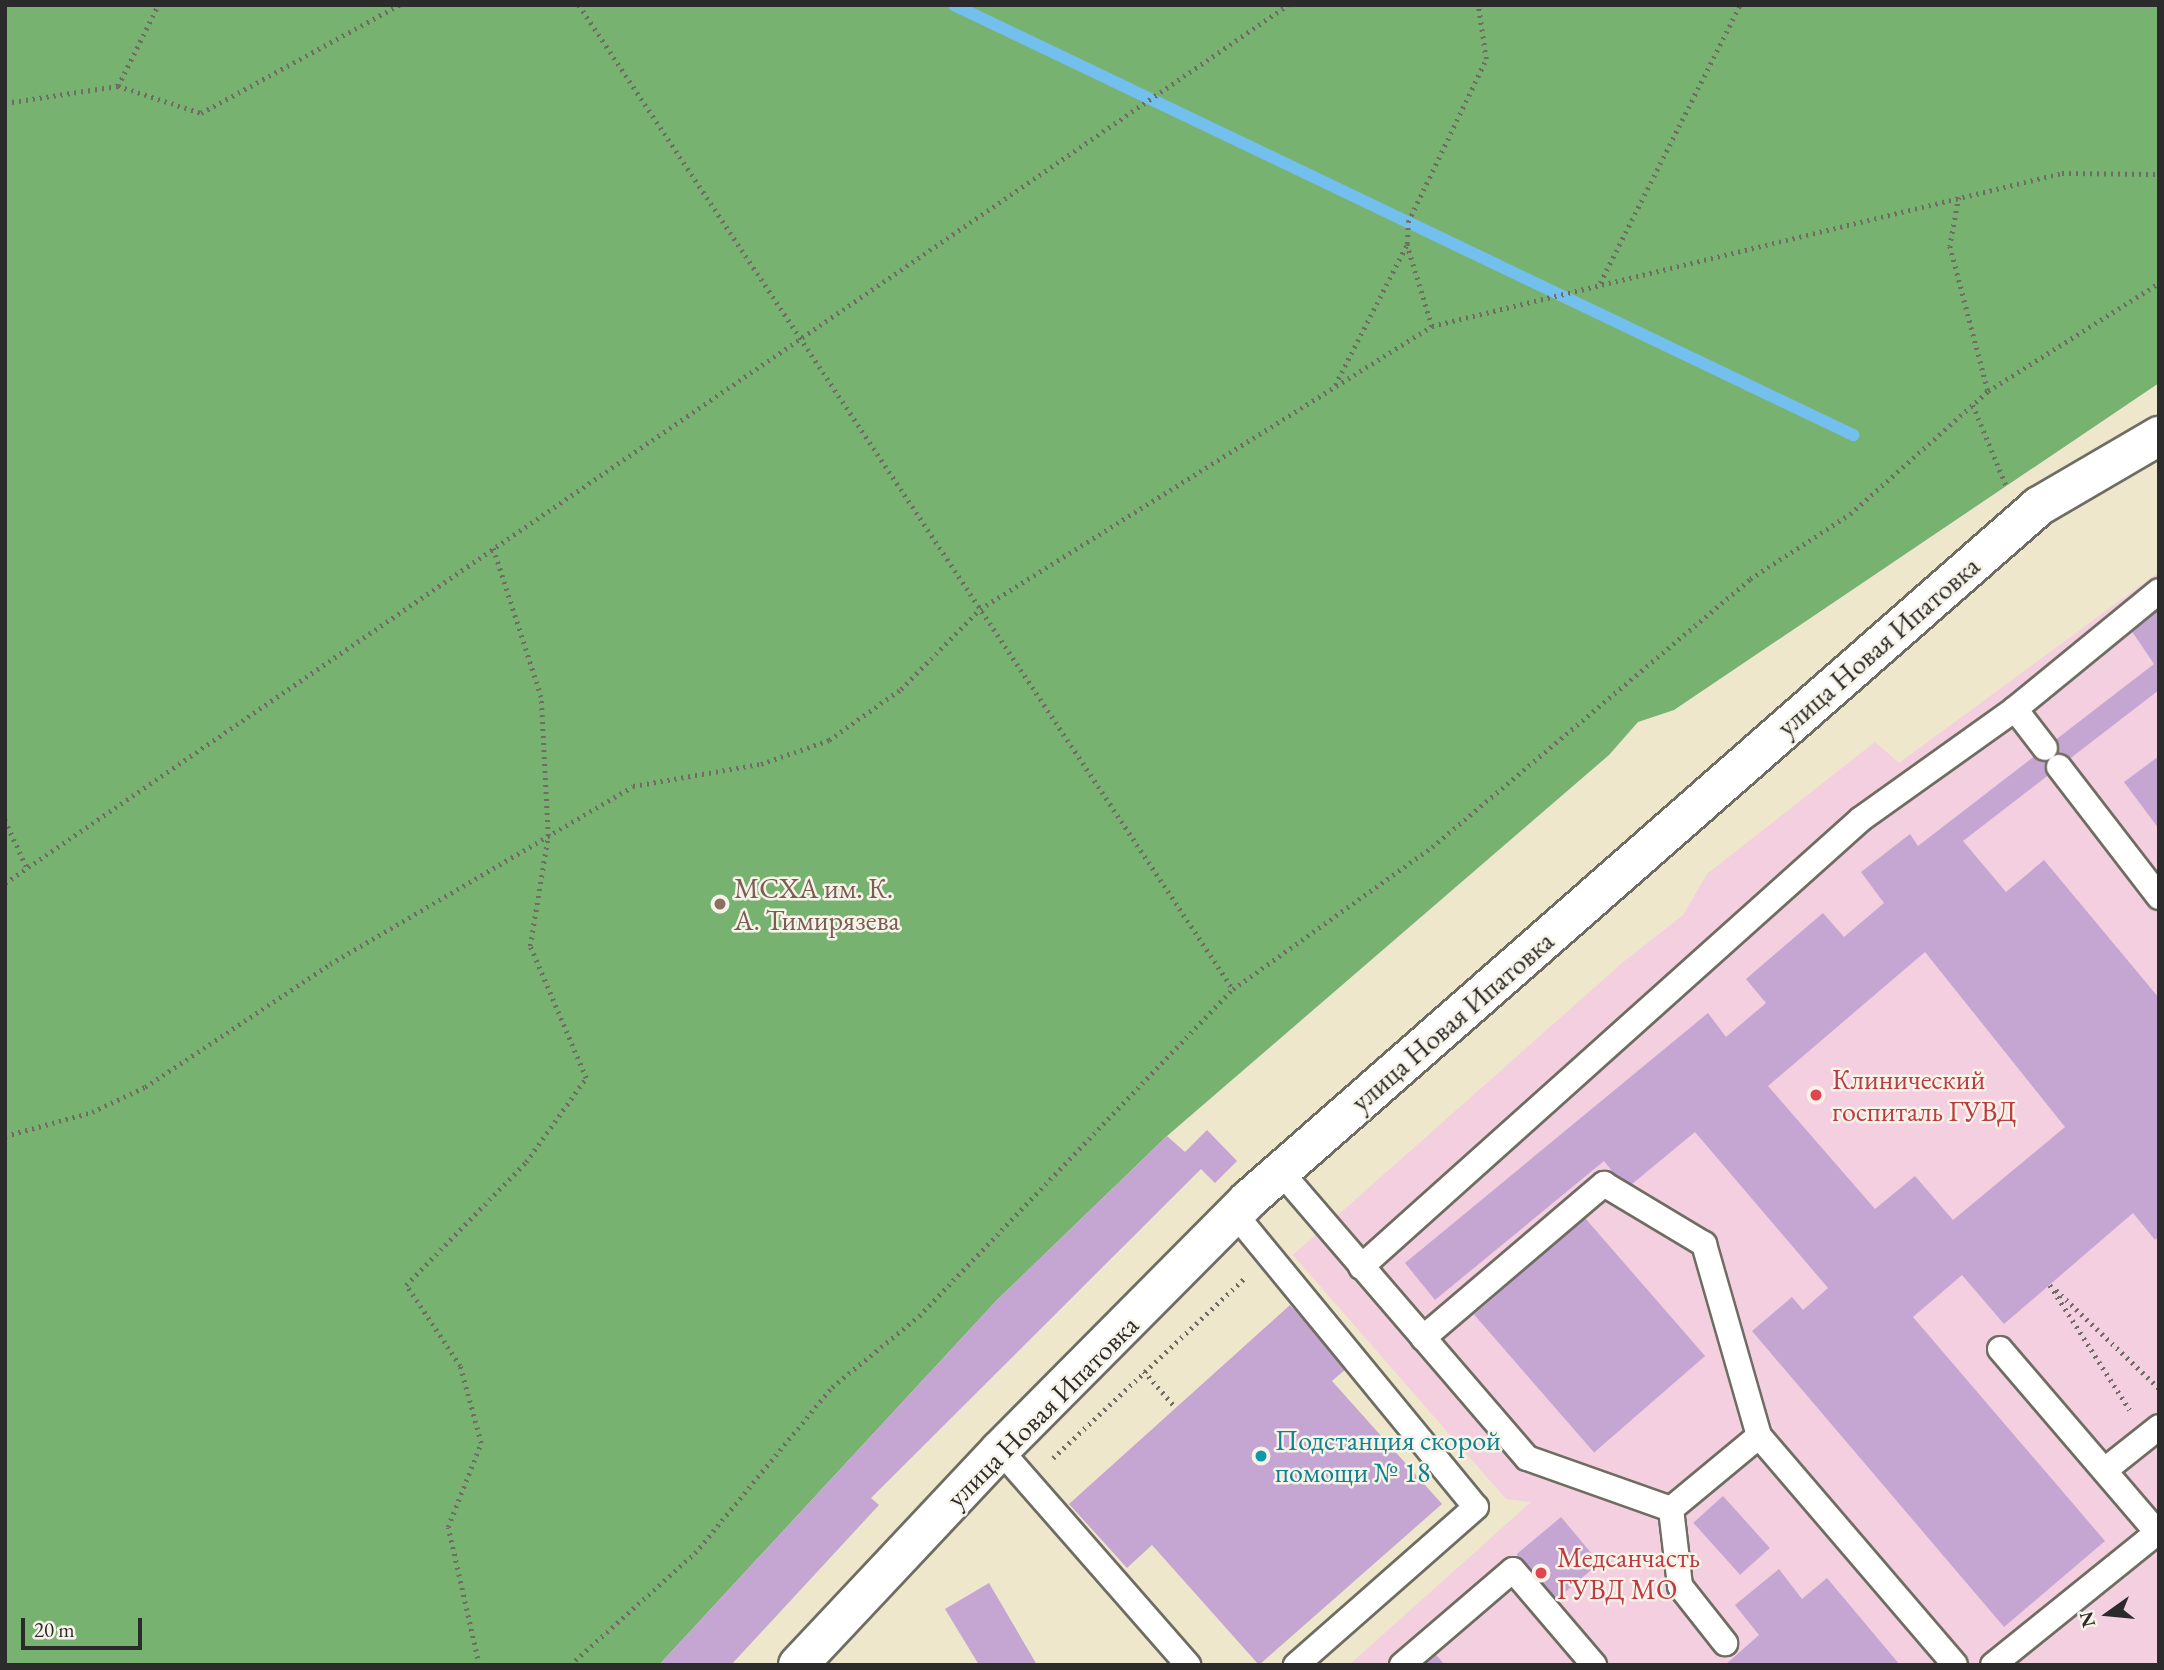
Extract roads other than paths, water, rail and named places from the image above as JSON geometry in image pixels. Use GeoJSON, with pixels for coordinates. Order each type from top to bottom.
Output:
{"type":"FeatureCollection","features":[{"type":"Feature","properties":{"kind":"street","name":"улица Новая Ипатовка"},"geometry":{"type":"LineString","coordinates":[[797,1665],[1000,1450],[1114,1340],[1235,1214],[1281,1172],[2039,506],[2159,436]]}},
{"type":"Feature","properties":{"kind":"lane"},"geometry":{"type":"LineString","coordinates":[[1361,1267],[1861,819],[2015,709],[2159,591]]}},
{"type":"Feature","properties":{"kind":"lane"},"geometry":{"type":"LineString","coordinates":[[2015,709],[2159,897]]}},
{"type":"Feature","properties":{"kind":"lane"},"geometry":{"type":"LineString","coordinates":[[1281,1172],[1527,1458],[1671,1510]]}},
{"type":"Feature","properties":{"kind":"lane"},"geometry":{"type":"LineString","coordinates":[[1423,1338],[1604,1184],[1704,1244],[1759,1436],[1955,1665]]}},
{"type":"Feature","properties":{"kind":"lane"},"geometry":{"type":"LineString","coordinates":[[1235,1214],[1476,1507],[1296,1665]]}},
{"type":"Feature","properties":{"kind":"lane"},"geometry":{"type":"LineString","coordinates":[[1993,1665],[2158,1532],[2000,1349]]}},
{"type":"Feature","properties":{"kind":"lane"},"geometry":{"type":"LineString","coordinates":[[2105,1470],[2159,1427]]}},
{"type":"Feature","properties":{"kind":"lane"},"geometry":{"type":"LineString","coordinates":[[1671,1510],[1759,1436]]}},
{"type":"Feature","properties":{"kind":"lane"},"geometry":{"type":"LineString","coordinates":[[1000,1450],[1188,1665]]}},
{"type":"Feature","properties":{"kind":"lane"},"geometry":{"type":"LineString","coordinates":[[1671,1510],[1680,1586],[1725,1643]]}},
{"type":"Feature","properties":{"kind":"lane"},"geometry":{"type":"LineString","coordinates":[[1402,1665],[1513,1570],[1594,1665]]}},
{"type":"Feature","properties":{"kind":"waterway"},"geometry":{"type":"LineString","coordinates":[[954,5],[1853,435]]}},
{"type":"Feature","properties":{"kind":"place","name":"МСХА им. К. А. Тимирязева"},"geometry":{"type":"Point","coordinates":[720,904]}},
{"type":"Feature","properties":{"kind":"place","name":"Клинический госпиталь ГУВД"},"geometry":{"type":"Point","coordinates":[1816,1095]}},
{"type":"Feature","properties":{"kind":"place","name":"Подстанция скорой помощи № 18"},"geometry":{"type":"Point","coordinates":[1261,1456]}},
{"type":"Feature","properties":{"kind":"place","name":"Медсанчасть ГУВД МО"},"geometry":{"type":"Point","coordinates":[1541,1573]}}]}
